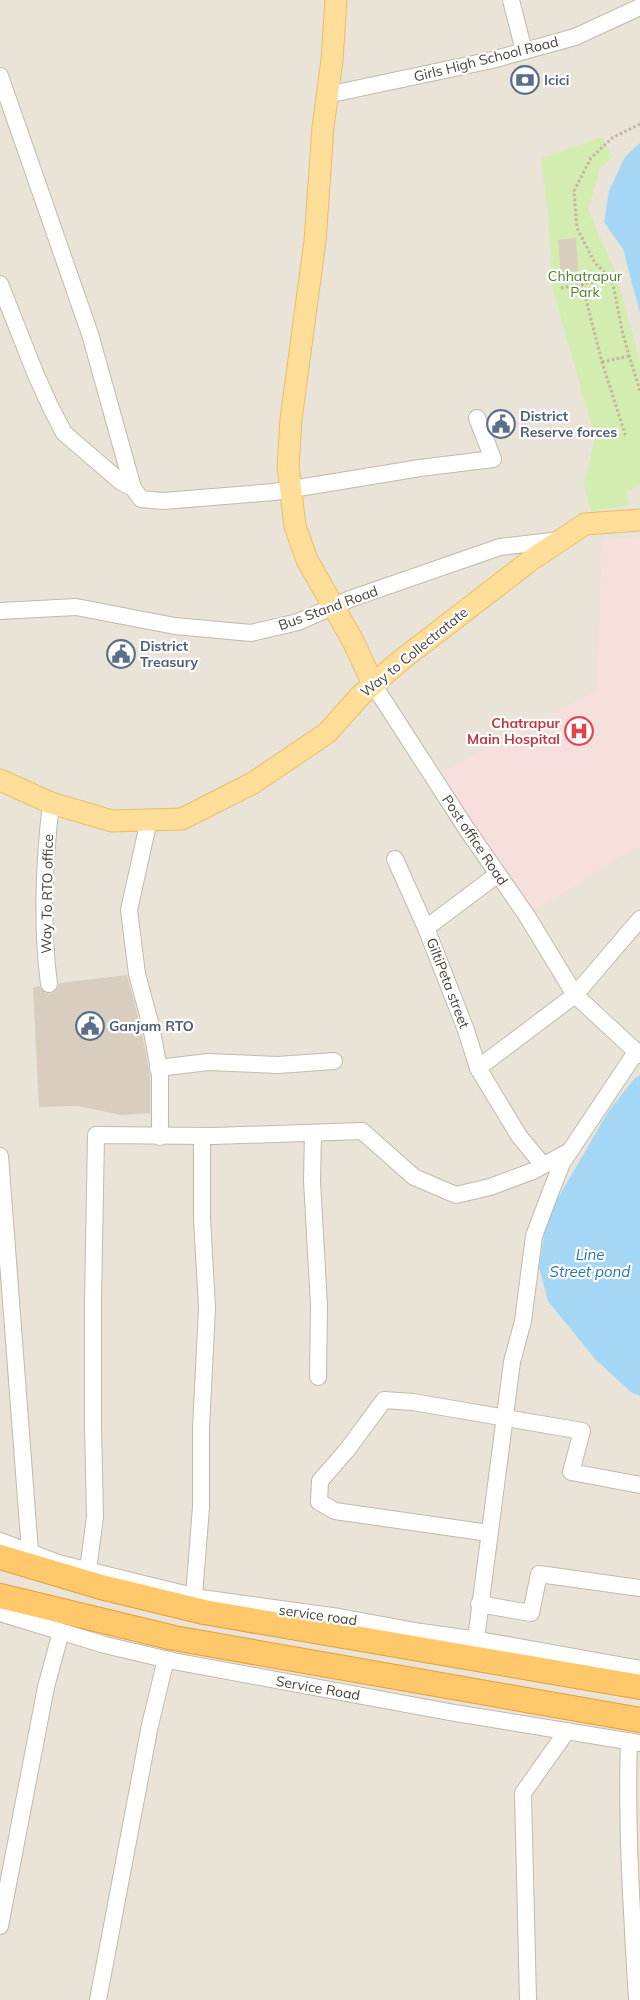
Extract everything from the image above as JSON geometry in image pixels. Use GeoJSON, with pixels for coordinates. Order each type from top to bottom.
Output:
{"type":"FeatureCollection","features":[{"type":"Feature","properties":{"kind":"highway"},"geometry":{"type":"LineString","coordinates":[[0,1557],[101,1587],[204,1612],[640,1688]]}},
{"type":"Feature","properties":{"kind":"highway"},"geometry":{"type":"LineString","coordinates":[[0,1596],[174,1638],[640,1720]]}},
{"type":"Feature","properties":{"kind":"main road","name":"Post office Road"},"geometry":{"type":"LineString","coordinates":[[336,0],[323,127],[315,241],[291,419],[288,466],[295,526],[307,560],[334,607],[373,684]]}},
{"type":"Feature","properties":{"kind":"main road","name":"Way to Collectratate"},"geometry":{"type":"LineString","coordinates":[[0,780],[51,803],[112,821],[182,819],[253,783],[327,733],[360,696],[400,661],[469,607],[562,539],[585,524],[640,520]]}},
{"type":"Feature","properties":{"kind":"street"},"geometry":{"type":"LineString","coordinates":[[511,0],[524,51]]}},
{"type":"Feature","properties":{"kind":"street","name":"Girls High School Road"},"geometry":{"type":"LineString","coordinates":[[327,95],[386,81],[441,72],[575,37],[640,7]]}},
{"type":"Feature","properties":{"kind":"street"},"geometry":{"type":"LineString","coordinates":[[0,76],[90,334],[132,488]]}},
{"type":"Feature","properties":{"kind":"street"},"geometry":{"type":"LineString","coordinates":[[0,284],[50,408],[64,433],[121,482],[132,488],[141,499],[163,501],[274,492],[420,468],[492,459],[477,418]]}},
{"type":"Feature","properties":{"kind":"street","name":"Bus Stand Road"},"geometry":{"type":"LineString","coordinates":[[0,611],[76,607],[175,626],[251,633],[298,622],[350,599],[500,548],[562,539]]}},
{"type":"Feature","properties":{"kind":"street","name":"Post office Road"},"geometry":{"type":"LineString","coordinates":[[373,684],[420,759],[527,916],[575,995],[638,1053]]}},
{"type":"Feature","properties":{"kind":"street","name":"Way To RTO office"},"geometry":{"type":"LineString","coordinates":[[49,984],[45,955],[44,896],[51,803]]}},
{"type":"Feature","properties":{"kind":"street"},"geometry":{"type":"LineString","coordinates":[[149,820],[129,910],[137,974],[151,1026],[158,1068],[160,1137]]}},
{"type":"Feature","properties":{"kind":"street"},"geometry":{"type":"LineString","coordinates":[[395,859],[426,928]]}},
{"type":"Feature","properties":{"kind":"street","name":"GiltiPeta street"},"geometry":{"type":"LineString","coordinates":[[498,874],[459,901],[426,928],[466,1030],[478,1068],[519,1136],[543,1165]]}},
{"type":"Feature","properties":{"kind":"street"},"geometry":{"type":"LineString","coordinates":[[478,1068],[575,995],[640,918]]}},
{"type":"Feature","properties":{"kind":"street"},"geometry":{"type":"LineString","coordinates":[[476,1639],[479,1604],[506,1418],[512,1362],[523,1321],[534,1236],[562,1163],[638,1053]]}},
{"type":"Feature","properties":{"kind":"street"},"geometry":{"type":"LineString","coordinates":[[158,1068],[208,1062],[278,1065],[334,1062]]}},
{"type":"Feature","properties":{"kind":"street"},"geometry":{"type":"LineString","coordinates":[[88,1570],[96,1517],[93,1426],[93,1300],[96,1135],[160,1137],[362,1131],[414,1177],[456,1195],[490,1187],[543,1165],[570,1151]]}},
{"type":"Feature","properties":{"kind":"street"},"geometry":{"type":"LineString","coordinates":[[313,1132],[312,1181],[319,1305],[318,1377]]}},
{"type":"Feature","properties":{"kind":"street"},"geometry":{"type":"LineString","coordinates":[[194,1596],[201,1507],[201,1428],[207,1308],[202,1219],[202,1136]]}},
{"type":"Feature","properties":{"kind":"street"},"geometry":{"type":"LineString","coordinates":[[0,1156],[30,1552]]}},
{"type":"Feature","properties":{"kind":"street"},"geometry":{"type":"LineString","coordinates":[[489,1533],[335,1511],[319,1502],[320,1481],[347,1450],[384,1400],[413,1402],[582,1431],[570,1472],[640,1485]]}},
{"type":"Feature","properties":{"kind":"street","name":"service road"},"geometry":{"type":"LineString","coordinates":[[0,1541],[88,1570],[194,1596],[476,1639],[640,1669]]}},
{"type":"Feature","properties":{"kind":"street"},"geometry":{"type":"LineString","coordinates":[[479,1604],[531,1613],[539,1574],[640,1588]]}},
{"type":"Feature","properties":{"kind":"street","name":"Service Road"},"geometry":{"type":"LineString","coordinates":[[0,1613],[105,1645],[166,1659],[439,1710],[634,1742]]}},
{"type":"Feature","properties":{"kind":"street"},"geometry":{"type":"LineString","coordinates":[[0,1926],[46,1687],[62,1632]]}},
{"type":"Feature","properties":{"kind":"street"},"geometry":{"type":"LineString","coordinates":[[98,2000],[150,1725],[166,1659]]}},
{"type":"Feature","properties":{"kind":"street"},"geometry":{"type":"LineString","coordinates":[[528,2000],[523,1794],[567,1731]]}},
{"type":"Feature","properties":{"kind":"street"},"geometry":{"type":"LineString","coordinates":[[634,1742],[628,1782],[630,1871],[637,2000]]}},
{"type":"Feature","properties":{"kind":"path"},"geometry":{"type":"LineString","coordinates":[[640,124],[612,138],[592,158],[574,191],[577,228],[595,263],[612,279],[623,334],[640,391]]}},
{"type":"Feature","properties":{"kind":"path"},"geometry":{"type":"LineString","coordinates":[[561,288],[612,279]]}},
{"type":"Feature","properties":{"kind":"path"},"geometry":{"type":"LineString","coordinates":[[582,284],[602,362],[626,437]]}},
{"type":"Feature","properties":{"kind":"path"},"geometry":{"type":"LineString","coordinates":[[602,362],[629,356]]}},
{"type":"Feature","properties":{"kind":"shaded area"},"geometry":{"type":"Polygon","coordinates":[[[0,0],[640,0],[640,2000],[0,2000],[0,0]]]}},
{"type":"Feature","properties":{"kind":"shaded area","name":"Chatrapur Main Hospital"},"geometry":{"type":"Polygon","coordinates":[[[640,537],[640,847],[637,846],[559,896],[529,912],[440,773],[597,690],[602,541],[640,537]]]}},
{"type":"Feature","properties":{"kind":"green space","name":"Chhatrapur Park"},"geometry":{"type":"Polygon","coordinates":[[[603,137],[612,157],[600,168],[588,210],[616,274],[640,361],[640,486],[626,491],[629,505],[591,512],[584,485],[595,438],[552,286],[548,213],[541,158],[603,137]]]}},
{"type":"Feature","properties":{"kind":"water"},"geometry":{"type":"Polygon","coordinates":[[[640,143],[640,313],[623,249],[604,222],[609,191],[625,157],[640,143]]]}},
{"type":"Feature","properties":{"kind":"water","name":"Line Street pond"},"geometry":{"type":"Polygon","coordinates":[[[640,1075],[640,1396],[631,1392],[595,1359],[548,1301],[539,1267],[547,1217],[608,1112],[634,1079],[640,1075]]]}},
{"type":"Feature","properties":{"kind":"building"},"geometry":{"type":"Polygon","coordinates":[[[576,238],[578,271],[561,273],[558,240],[576,238]]]}},
{"type":"Feature","properties":{"kind":"building","name":"Ganjam RTO"},"geometry":{"type":"Polygon","coordinates":[[[127,975],[141,1028],[150,1076],[150,1113],[121,1115],[78,1106],[39,1107],[33,988],[39,986],[45,993],[51,994],[58,988],[59,983],[127,975]]]}},
{"type":"Feature","properties":{"kind":"place","name":"Icici"},"geometry":{"type":"Point","coordinates":[525,80]}},
{"type":"Feature","properties":{"kind":"place","name":"District Reserve forces"},"geometry":{"type":"Point","coordinates":[501,424]}},
{"type":"Feature","properties":{"kind":"place","name":"District Treasury"},"geometry":{"type":"Point","coordinates":[121,654]}},
{"type":"Feature","properties":{"kind":"place","name":"Chatrapur Main Hospital"},"geometry":{"type":"Point","coordinates":[579,731]}},
{"type":"Feature","properties":{"kind":"place","name":"Ganjam RTO"},"geometry":{"type":"Point","coordinates":[90,1026]}}]}
